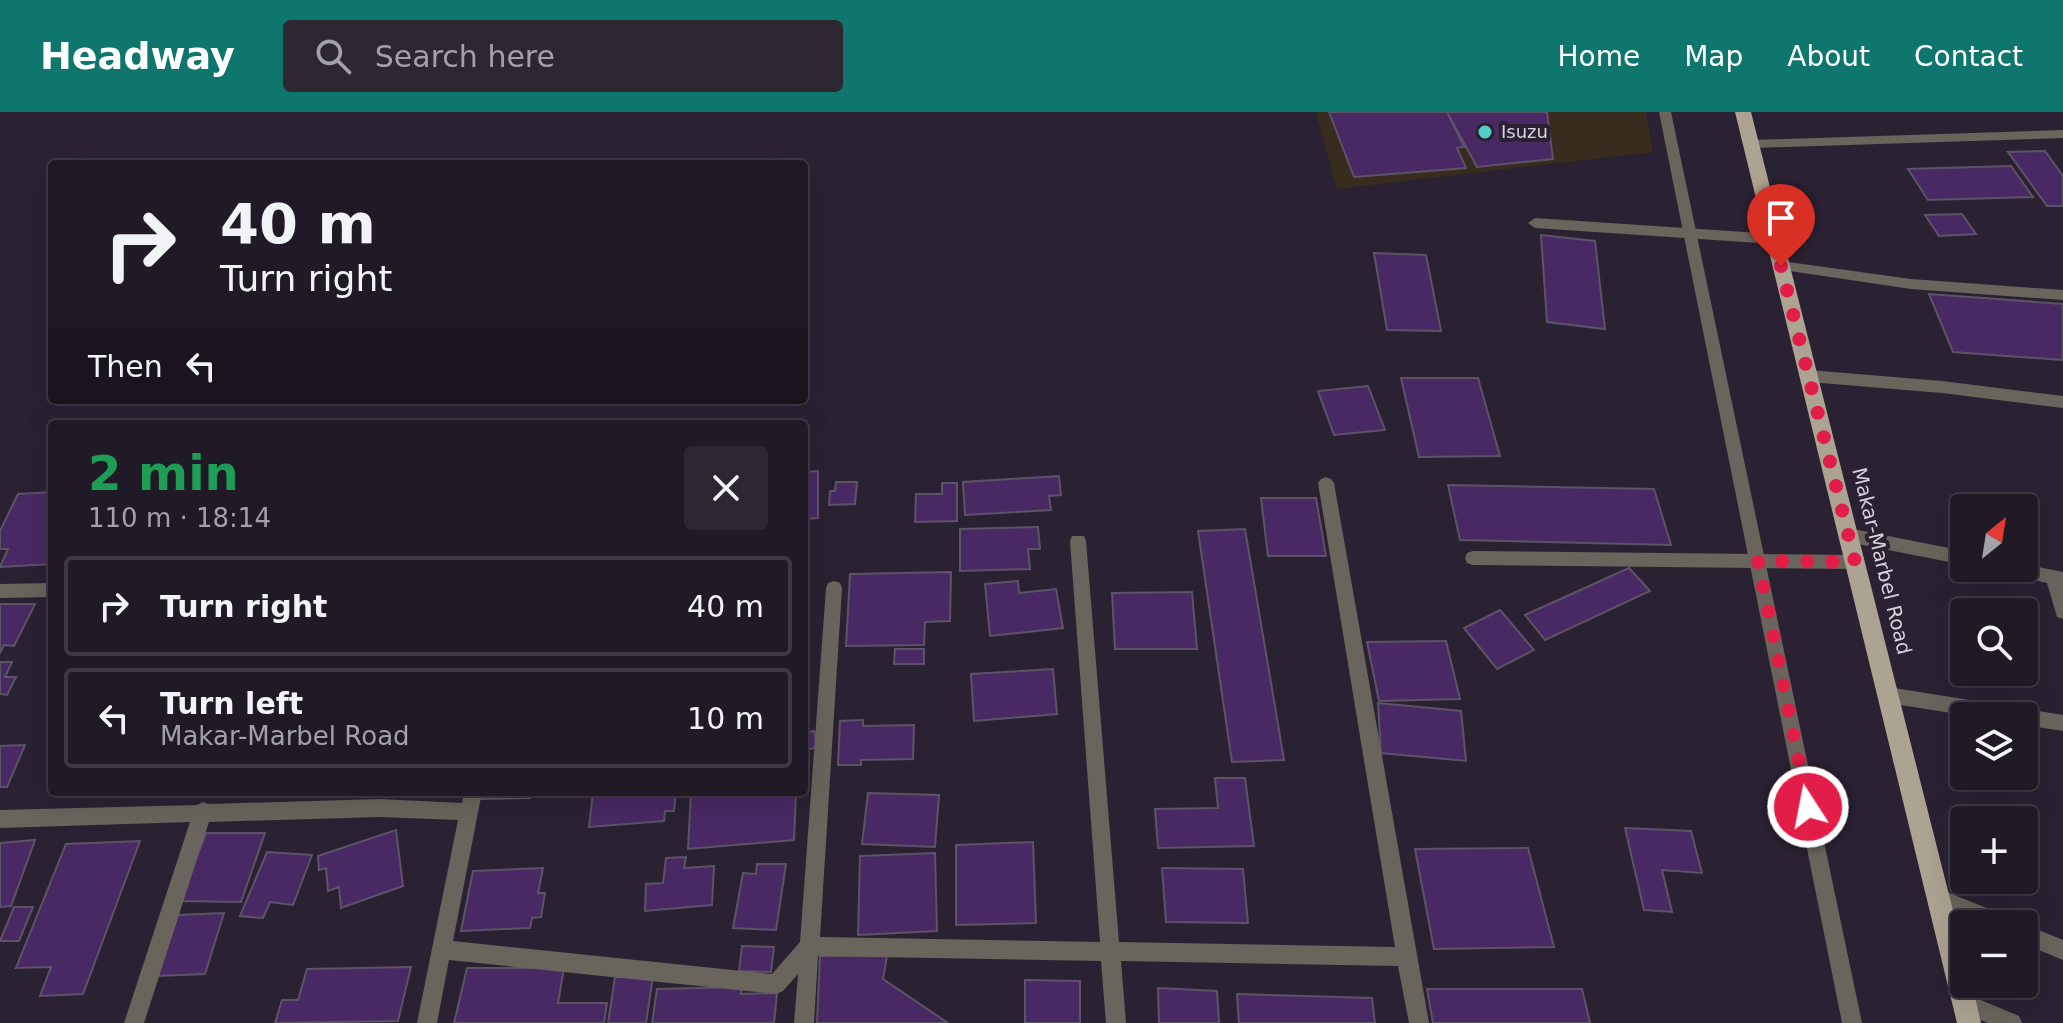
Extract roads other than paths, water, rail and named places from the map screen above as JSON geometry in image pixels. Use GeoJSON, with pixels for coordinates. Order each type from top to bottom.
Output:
{"type":"FeatureCollection","features":[{"type":"Feature","properties":{"kind":"main road","name":"Makar-Marbel Road"},"geometry":{"type":"LineString","coordinates":[[1743,112],[1966,1013]]}},
{"type":"Feature","properties":{"kind":"street"},"geometry":{"type":"LineString","coordinates":[[1665,112],[1852,1023]]}},
{"type":"Feature","properties":{"kind":"street"},"geometry":{"type":"LineString","coordinates":[[1751,144],[2063,134]]}},
{"type":"Feature","properties":{"kind":"street"},"geometry":{"type":"LineString","coordinates":[[1535,223],[1774,239]]}},
{"type":"Feature","properties":{"kind":"street"},"geometry":{"type":"LineString","coordinates":[[1781,266],[1925,286],[2063,295]]}},
{"type":"Feature","properties":{"kind":"street"},"geometry":{"type":"LineString","coordinates":[[1809,376],[1942,387],[2063,402]]}},
{"type":"Feature","properties":{"kind":"street"},"geometry":{"type":"LineString","coordinates":[[1326,483],[1419,1023]]}},
{"type":"Feature","properties":{"kind":"street"},"geometry":{"type":"LineString","coordinates":[[1848,535],[1950,555]]}},
{"type":"Feature","properties":{"kind":"street"},"geometry":{"type":"LineString","coordinates":[[1078,541],[1116,1023]]}},
{"type":"Feature","properties":{"kind":"street"},"geometry":{"type":"LineString","coordinates":[[1473,558],[1855,562]]}},
{"type":"Feature","properties":{"kind":"street"},"geometry":{"type":"LineString","coordinates":[[2038,574],[2058,578],[2063,612]]}},
{"type":"Feature","properties":{"kind":"street"},"geometry":{"type":"LineString","coordinates":[[804,1023],[834,588]]}},
{"type":"Feature","properties":{"kind":"street"},"geometry":{"type":"LineString","coordinates":[[0,591],[48,590]]}},
{"type":"Feature","properties":{"kind":"street"},"geometry":{"type":"LineString","coordinates":[[1888,695],[1950,705]]}},
{"type":"Feature","properties":{"kind":"street"},"geometry":{"type":"LineString","coordinates":[[2038,719],[2063,723]]}},
{"type":"Feature","properties":{"kind":"street"},"geometry":{"type":"LineString","coordinates":[[427,1023],[472,796]]}},
{"type":"Feature","properties":{"kind":"street"},"geometry":{"type":"LineString","coordinates":[[0,819],[379,808],[469,812]]}},
{"type":"Feature","properties":{"kind":"street"},"geometry":{"type":"LineString","coordinates":[[134,1023],[203,811]]}},
{"type":"Feature","properties":{"kind":"street"},"geometry":{"type":"LineString","coordinates":[[1937,897],[1968,910]]}},
{"type":"Feature","properties":{"kind":"street"},"geometry":{"type":"LineString","coordinates":[[2038,940],[2063,950]]}},
{"type":"Feature","properties":{"kind":"street"},"geometry":{"type":"LineString","coordinates":[[442,950],[776,984],[809,946],[1406,957]]}},
{"type":"Feature","properties":{"kind":"street"},"geometry":{"type":"LineString","coordinates":[[1966,1013],[2012,1023]]}},
{"type":"Feature","properties":{"kind":"place","name":"Isuzu"},"geometry":{"type":"Point","coordinates":[1485,132]}}]}
